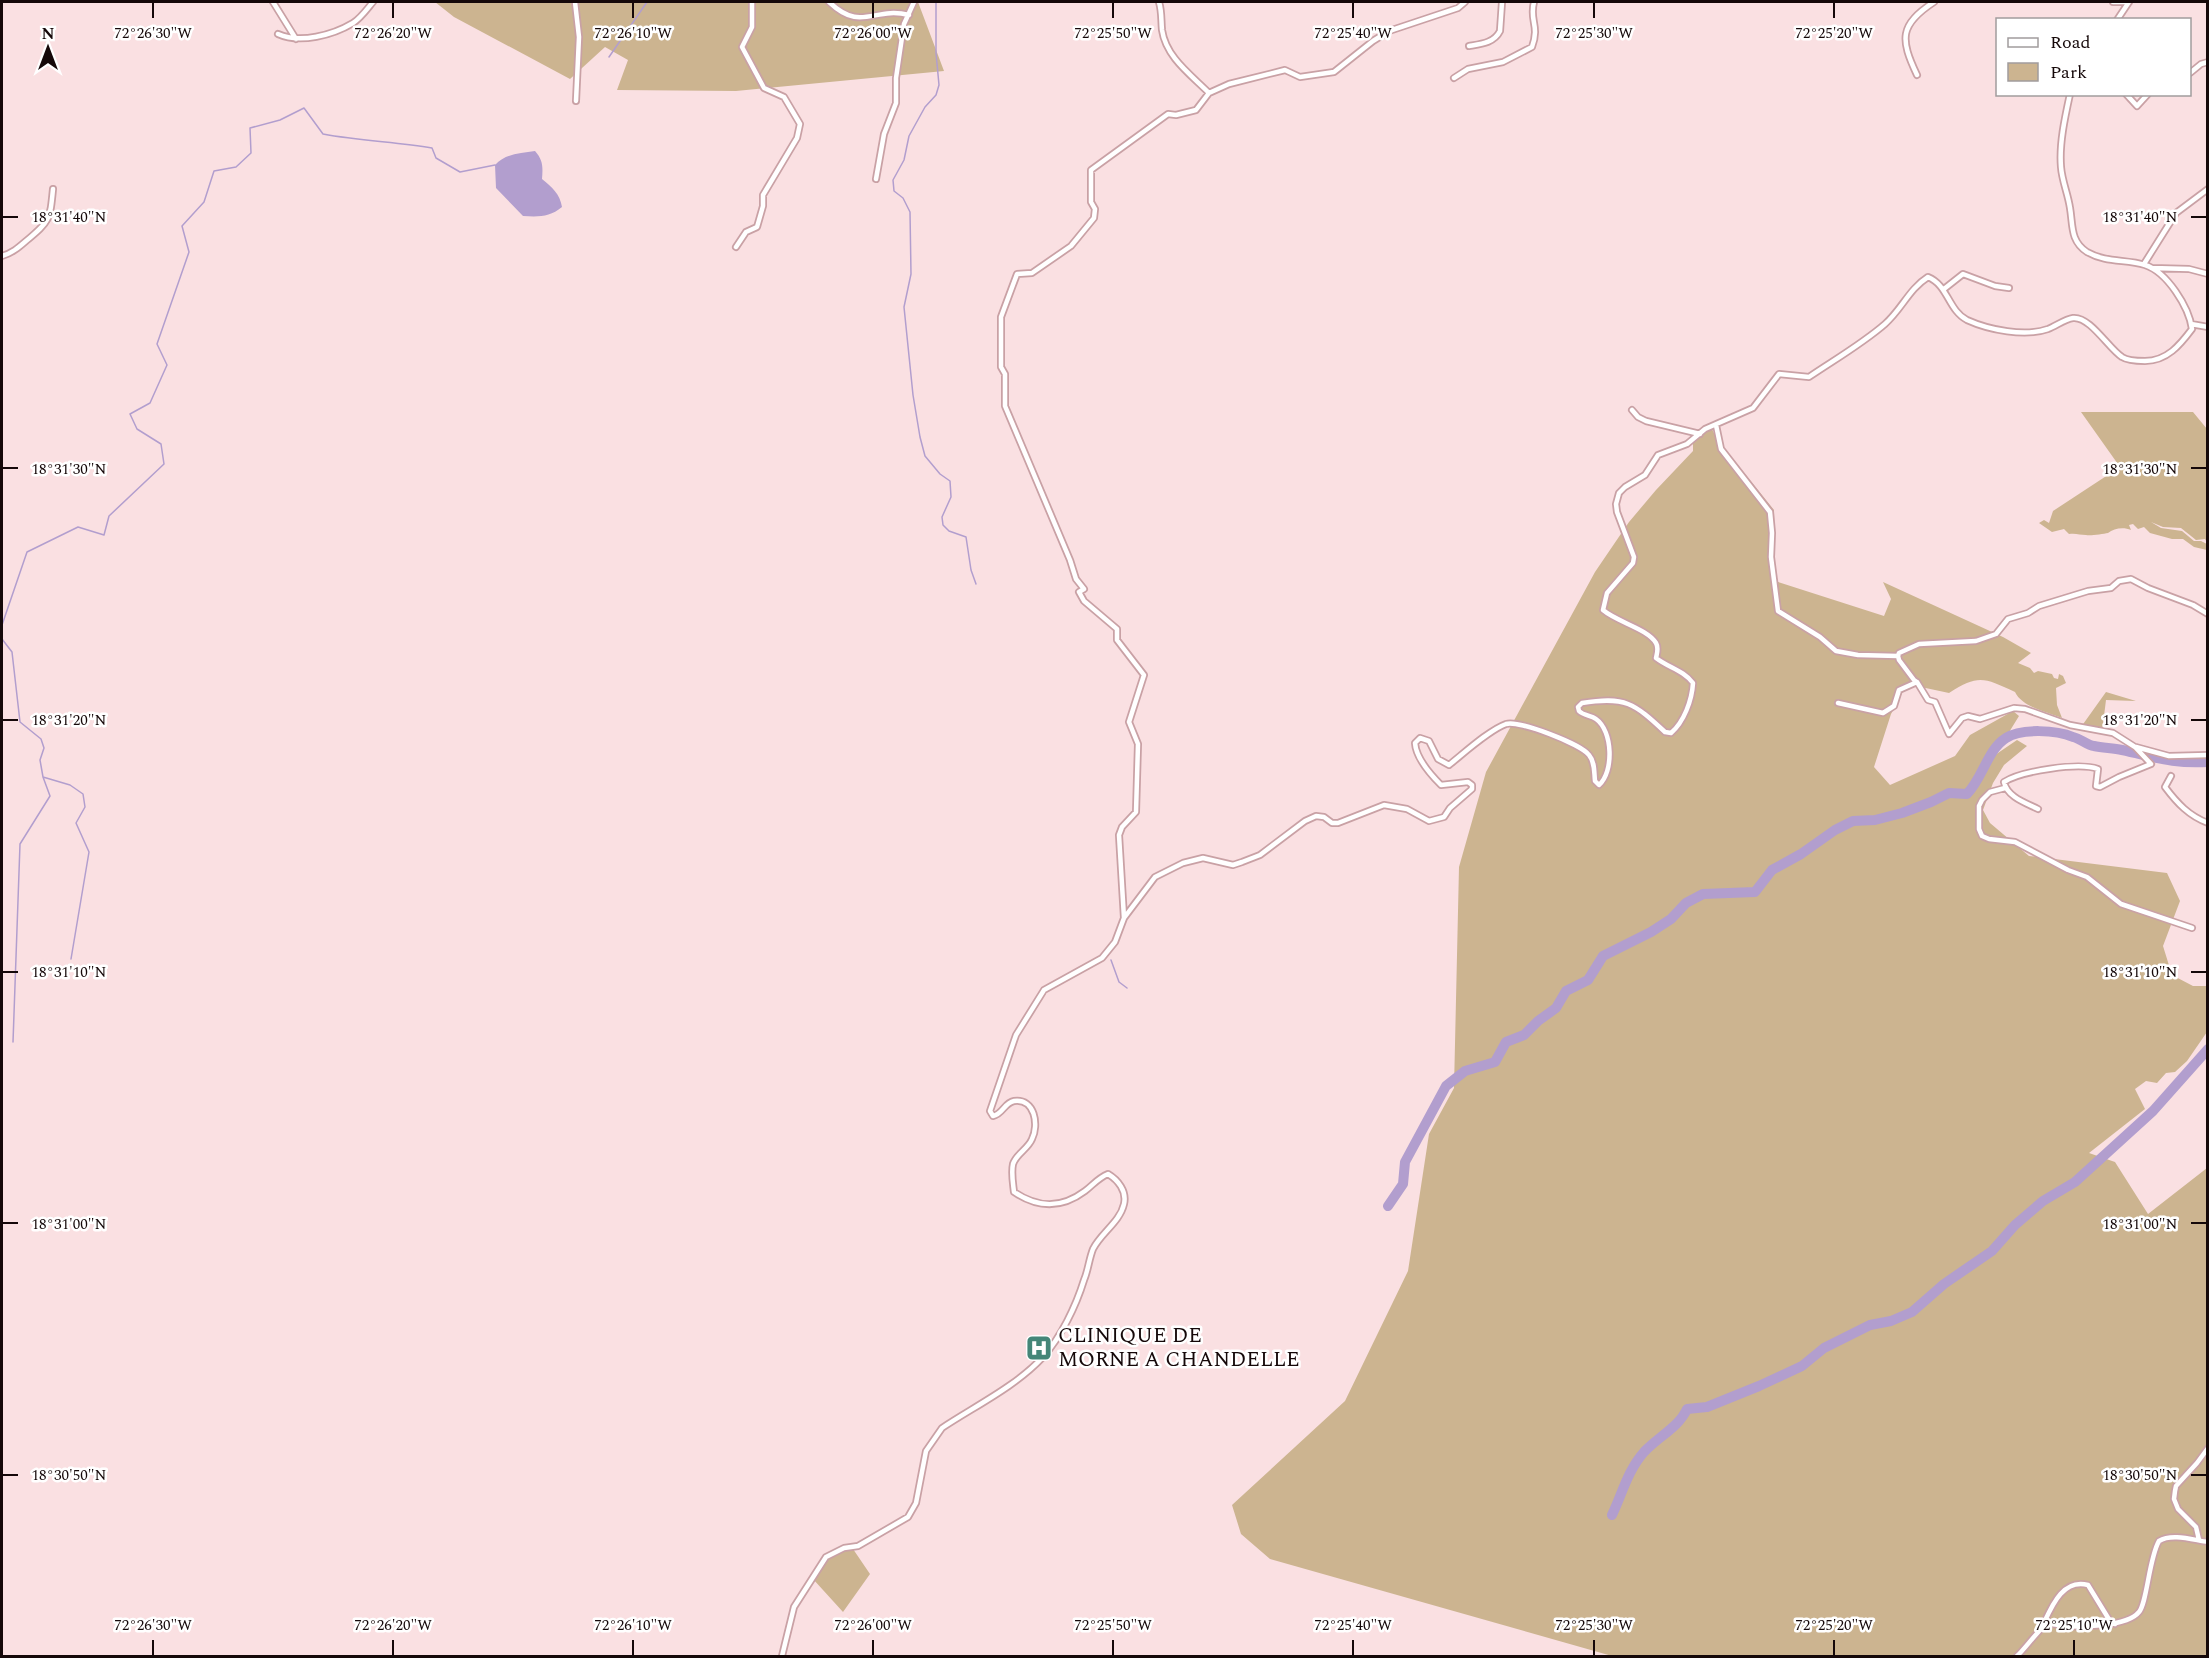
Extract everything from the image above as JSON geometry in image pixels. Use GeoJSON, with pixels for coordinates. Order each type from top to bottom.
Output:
{"type":"FeatureCollection","features":[{"type":"Feature","properties":{"kind":"street"},"geometry":{"type":"LineString","coordinates":[[273,2],[296,39]]}},
{"type":"Feature","properties":{"kind":"street"},"geometry":{"type":"LineString","coordinates":[[278,34],[288,39],[305,39],[344,27],[355,22],[373,2]]}},
{"type":"Feature","properties":{"kind":"street"},"geometry":{"type":"LineString","coordinates":[[574,2],[579,37],[576,102]]}},
{"type":"Feature","properties":{"kind":"street"},"geometry":{"type":"LineString","coordinates":[[736,247],[746,232],[757,227],[763,206],[763,195],[797,138],[800,124],[784,97],[764,87],[742,47],[752,27],[752,2]]}},
{"type":"Feature","properties":{"kind":"street"},"geometry":{"type":"LineString","coordinates":[[829,2],[845,15],[854,18],[866,19],[883,12],[909,15]]}},
{"type":"Feature","properties":{"kind":"street"},"geometry":{"type":"LineString","coordinates":[[876,179],[884,134],[896,103],[900,41],[904,24],[914,2]]}},
{"type":"Feature","properties":{"kind":"street"},"geometry":{"type":"LineString","coordinates":[[1159,2],[1162,30],[1172,58],[1209,93]]}},
{"type":"Feature","properties":{"kind":"street"},"geometry":{"type":"LineString","coordinates":[[1124,918],[1119,835],[1122,827],[1136,812],[1138,744],[1129,722],[1144,675],[1117,640],[1117,629],[1084,601],[1079,592],[1084,589],[1076,579],[1005,406],[1005,374],[1000,367],[1001,317],[1017,274],[1032,273],[1071,246],[1094,218],[1095,210],[1090,201],[1091,170],[1168,114],[1176,115],[1196,110],[1209,93],[1230,84],[1285,70],[1299,76],[1334,72],[1389,31],[1458,8],[1465,2]]}},
{"type":"Feature","properties":{"kind":"street"},"geometry":{"type":"LineString","coordinates":[[1469,46],[1484,44],[1498,35],[1502,2]]}},
{"type":"Feature","properties":{"kind":"street"},"geometry":{"type":"LineString","coordinates":[[1454,78],[1468,69],[1503,62],[1532,47],[1536,37],[1536,26],[1531,10],[1534,2]]}},
{"type":"Feature","properties":{"kind":"street"},"geometry":{"type":"LineString","coordinates":[[1917,75],[1907,49],[1905,30],[1910,22],[1934,2]]}},
{"type":"Feature","properties":{"kind":"street"},"geometry":{"type":"LineString","coordinates":[[2117,2],[2131,2]]}},
{"type":"Feature","properties":{"kind":"street"},"geometry":{"type":"LineString","coordinates":[[2119,18],[2131,2]]}},
{"type":"Feature","properties":{"kind":"street"},"geometry":{"type":"LineString","coordinates":[[2191,72],[2201,64],[2208,62]]}},
{"type":"Feature","properties":{"kind":"street"},"geometry":{"type":"LineString","coordinates":[[782,1656],[794,1606],[826,1557],[844,1548],[858,1546],[908,1518],[916,1503],[926,1451],[934,1438],[942,1428],[1027,1373],[1044,1355],[1064,1327],[1084,1283],[1093,1250],[1111,1223],[1118,1218],[1124,1203],[1124,1193],[1118,1180],[1108,1174],[1099,1178],[1073,1199],[1059,1205],[1023,1198],[1014,1192],[1012,1168],[1015,1159],[1027,1148],[1034,1136],[1034,1113],[1027,1103],[1017,1100],[1007,1103],[999,1115],[993,1116],[990,1111],[1016,1035],[1044,990],[1102,958],[1115,942],[1124,918],[1155,878],[1183,863],[1203,858],[1233,865],[1242,862],[1266,852],[1305,821],[1316,816],[1324,817],[1332,823],[1338,823],[1384,806],[1407,809],[1429,821],[1443,817],[1472,789],[1472,785],[1468,782],[1442,785],[1431,775],[1415,750],[1415,743],[1420,738],[1429,741],[1438,759],[1449,765],[1483,738],[1507,724],[1520,724],[1571,743],[1587,752],[1593,762],[1595,782],[1599,785],[1606,776],[1609,765],[1605,731],[1596,719],[1578,711],[1582,703],[1615,700],[1627,703],[1639,708],[1665,732],[1671,733],[1690,704],[1693,683],[1686,673],[1656,658],[1658,649],[1656,642],[1643,632],[1611,617],[1603,610],[1607,593],[1633,563],[1634,557],[1617,512],[1616,504],[1619,493],[1645,475],[1658,455],[1687,444],[1716,425],[1753,408],[1779,375],[1809,377],[1861,341],[1895,315],[1917,284],[1928,277],[1937,280],[1952,306],[1964,318],[1986,328],[2008,332],[2047,330],[2072,318],[2077,318],[2103,337],[2112,350],[2125,359],[2154,361],[2177,348],[2192,329],[2177,292],[2168,280],[2144,264],[2106,260],[2086,251],[2073,238],[2070,206],[2061,167],[2070,96]]}},
{"type":"Feature","properties":{"kind":"street"},"geometry":{"type":"LineString","coordinates":[[2128,96],[2137,106],[2146,96]]}},
{"type":"Feature","properties":{"kind":"street"},"geometry":{"type":"LineString","coordinates":[[2,256],[13,252],[45,225],[51,210],[53,189]]}},
{"type":"Feature","properties":{"kind":"street"},"geometry":{"type":"LineString","coordinates":[[2144,264],[2176,213],[2208,189]]}},
{"type":"Feature","properties":{"kind":"street"},"geometry":{"type":"LineString","coordinates":[[2152,268],[2189,269],[2208,274]]}},
{"type":"Feature","properties":{"kind":"street"},"geometry":{"type":"LineString","coordinates":[[1944,289],[1963,274],[1995,286],[2009,288]]}},
{"type":"Feature","properties":{"kind":"street"},"geometry":{"type":"LineString","coordinates":[[2191,324],[2208,327]]}},
{"type":"Feature","properties":{"kind":"street"},"geometry":{"type":"LineString","coordinates":[[1632,410],[1646,421],[1700,434]]}},
{"type":"Feature","properties":{"kind":"street"},"geometry":{"type":"LineString","coordinates":[[1716,425],[1721,449],[1770,512],[1775,606],[1778,611],[1820,637],[1836,651],[1858,656],[1898,656],[1899,653],[1919,644],[1976,641],[1996,634],[2008,619],[2028,613],[2039,606],[2088,591],[2111,588],[2119,581],[2131,579],[2193,605],[2208,614]]}},
{"type":"Feature","properties":{"kind":"street"},"geometry":{"type":"LineString","coordinates":[[1898,656],[1928,700],[1935,702],[1949,734],[1962,718],[1968,716],[1980,718],[2014,708],[2025,709],[2070,725],[2113,734],[2135,747],[2169,756],[2208,755]]}},
{"type":"Feature","properties":{"kind":"street"},"geometry":{"type":"LineString","coordinates":[[1838,703],[1883,713],[1894,706],[1899,690],[1917,682]]}},
{"type":"Feature","properties":{"kind":"street"},"geometry":{"type":"LineString","coordinates":[[2038,809],[2021,801],[2005,788],[2004,782],[2012,777],[2068,766],[2090,766],[2098,769],[2096,786],[2100,788],[2119,777],[2151,764],[2135,747]]}},
{"type":"Feature","properties":{"kind":"street"},"geometry":{"type":"LineString","coordinates":[[2171,776],[2165,787],[2171,795],[2190,815],[2208,823]]}},
{"type":"Feature","properties":{"kind":"street"},"geometry":{"type":"LineString","coordinates":[[2005,788],[1990,792],[1979,806],[1979,829],[1982,836],[2015,842],[2068,870],[2087,877],[2121,904],[2192,928]]}},
{"type":"Feature","properties":{"kind":"street"},"geometry":{"type":"LineString","coordinates":[[2199,1540],[2196,1527],[2178,1509],[2174,1499],[2176,1486],[2208,1448]]}},
{"type":"Feature","properties":{"kind":"street"},"geometry":{"type":"LineString","coordinates":[[2042,1627],[2051,1623],[2064,1626],[2119,1624],[2140,1612],[2147,1578],[2159,1541],[2172,1538],[2208,1542]]}},
{"type":"Feature","properties":{"kind":"street"},"geometry":{"type":"LineString","coordinates":[[2018,1656],[2042,1627],[2054,1602],[2062,1592],[2074,1584],[2088,1585],[2110,1621],[2115,1624]]}},
{"type":"Feature","properties":{"kind":"green space"},"geometry":{"type":"Polygon","coordinates":[[[435,2],[918,2],[944,71],[736,91],[617,90],[628,60],[605,47],[570,79],[454,17],[435,2]]]}},
{"type":"Feature","properties":{"kind":"green space"},"geometry":{"type":"Polygon","coordinates":[[[2081,412],[2193,412],[2207,429],[2207,542],[2205,539],[2196,540],[2181,528],[2163,527],[2151,522],[2161,528],[2182,531],[2194,541],[2207,544],[2207,550],[2194,547],[2183,539],[2172,539],[2150,533],[2144,527],[2138,529],[2133,524],[2129,525],[2131,530],[2119,528],[2108,533],[2088,535],[2069,534],[2064,529],[2052,532],[2039,523],[2044,520],[2049,523],[2053,511],[2120,467],[2081,412]]]}},
{"type":"Feature","properties":{"kind":"green space"},"geometry":{"type":"Polygon","coordinates":[[[1710,425],[1723,451],[1733,459],[1774,510],[1775,581],[1884,616],[1891,599],[1883,582],[2003,637],[2031,653],[2018,663],[2030,668],[2034,673],[2038,671],[2052,674],[2058,679],[2059,674],[2063,676],[2066,683],[2056,688],[2057,705],[2062,718],[2023,702],[2015,692],[1988,681],[1968,683],[1949,693],[1907,684],[1891,714],[1874,767],[1890,785],[1955,756],[1970,735],[2013,711],[2019,716],[1995,755],[2017,740],[2027,746],[2004,765],[1993,783],[1983,810],[1990,823],[2029,856],[2167,873],[2180,901],[2163,946],[2172,975],[2193,986],[2207,986],[2207,1032],[2187,1061],[2175,1072],[2166,1073],[2157,1083],[2146,1081],[2135,1089],[2145,1109],[2089,1153],[2115,1162],[2148,1214],[2207,1168],[2207,1656],[1612,1656],[1270,1559],[1241,1534],[1232,1505],[1345,1401],[1408,1271],[1429,1134],[1454,1088],[1459,867],[1486,772],[1595,572],[1629,522],[1693,451],[1693,443],[1710,425]]]}},
{"type":"Feature","properties":{"kind":"green space"},"geometry":{"type":"Polygon","coordinates":[[[2106,692],[2136,701],[2106,700],[2102,732],[2081,727],[2106,692]]]}},
{"type":"Feature","properties":{"kind":"green space"},"geometry":{"type":"Polygon","coordinates":[[[853,1549],[870,1574],[843,1612],[813,1579],[831,1555],[853,1549]]]}},
{"type":"Feature","properties":{"kind":"shaded area"},"geometry":{"type":"Polygon","coordinates":[[[535,151],[542,164],[542,179],[555,191],[562,207],[544,216],[523,216],[496,188],[495,165],[508,156],[535,151]]]}},
{"type":"Feature","properties":{"kind":"waterway"},"geometry":{"type":"LineString","coordinates":[[609,57],[647,2]]}},
{"type":"Feature","properties":{"kind":"waterway"},"geometry":{"type":"LineString","coordinates":[[936,2],[936,53],[939,85],[936,95],[925,107],[909,136],[904,160],[893,180],[894,191],[903,198],[910,212],[911,274],[904,307],[913,395],[920,437],[925,456],[940,474],[950,481],[951,497],[942,517],[943,525],[949,531],[966,537],[971,570],[976,584]]}},
{"type":"Feature","properties":{"kind":"waterway"},"geometry":{"type":"LineString","coordinates":[[2,625],[27,552],[78,527],[104,535],[109,516],[164,464],[161,444],[137,429],[130,414],[150,403],[167,365],[157,344],[189,252],[182,226],[204,202],[214,171],[236,167],[251,153],[250,128],[280,120],[304,108],[323,134],[432,148],[436,158],[460,172],[495,165]]}},
{"type":"Feature","properties":{"kind":"waterway"},"geometry":{"type":"LineString","coordinates":[[2,639],[12,652],[20,722],[41,739],[44,748],[40,760],[43,777],[70,785],[83,794],[85,807],[76,823],[89,852],[71,959]]}},
{"type":"Feature","properties":{"kind":"waterway"},"geometry":{"type":"LineString","coordinates":[[1388,1206],[1403,1184],[1405,1162],[1446,1086],[1465,1071],[1495,1062],[1506,1042],[1524,1035],[1556,1008],[1566,991],[1588,980],[1603,956],[1651,932],[1671,919],[1686,903],[1703,894],[1755,892],[1772,870],[1853,821],[1875,820],[1902,813],[1949,793],[1967,794],[1994,750],[2006,738],[2013,735],[2030,731],[2058,733],[2094,746],[2174,761],[2208,762]]}},
{"type":"Feature","properties":{"kind":"waterway"},"geometry":{"type":"LineString","coordinates":[[13,1042],[20,844],[50,796],[43,777]]}},
{"type":"Feature","properties":{"kind":"waterway"},"geometry":{"type":"LineString","coordinates":[[1111,960],[1119,982],[1127,988]]}},
{"type":"Feature","properties":{"kind":"waterway"},"geometry":{"type":"LineString","coordinates":[[1612,1515],[1629,1474],[1638,1459],[1679,1421],[1687,1409],[1707,1407],[1759,1386],[1802,1366],[1824,1348],[1870,1325],[1891,1321],[1912,1312],[1944,1284],[1992,1251],[2015,1225],[2043,1201],[2075,1182],[2153,1111],[2208,1049]]}},
{"type":"Feature","properties":{"kind":"place","name":"CLINIQUE DE MORNE A CHANDELLE"},"geometry":{"type":"Point","coordinates":[1039,1348]}}]}
